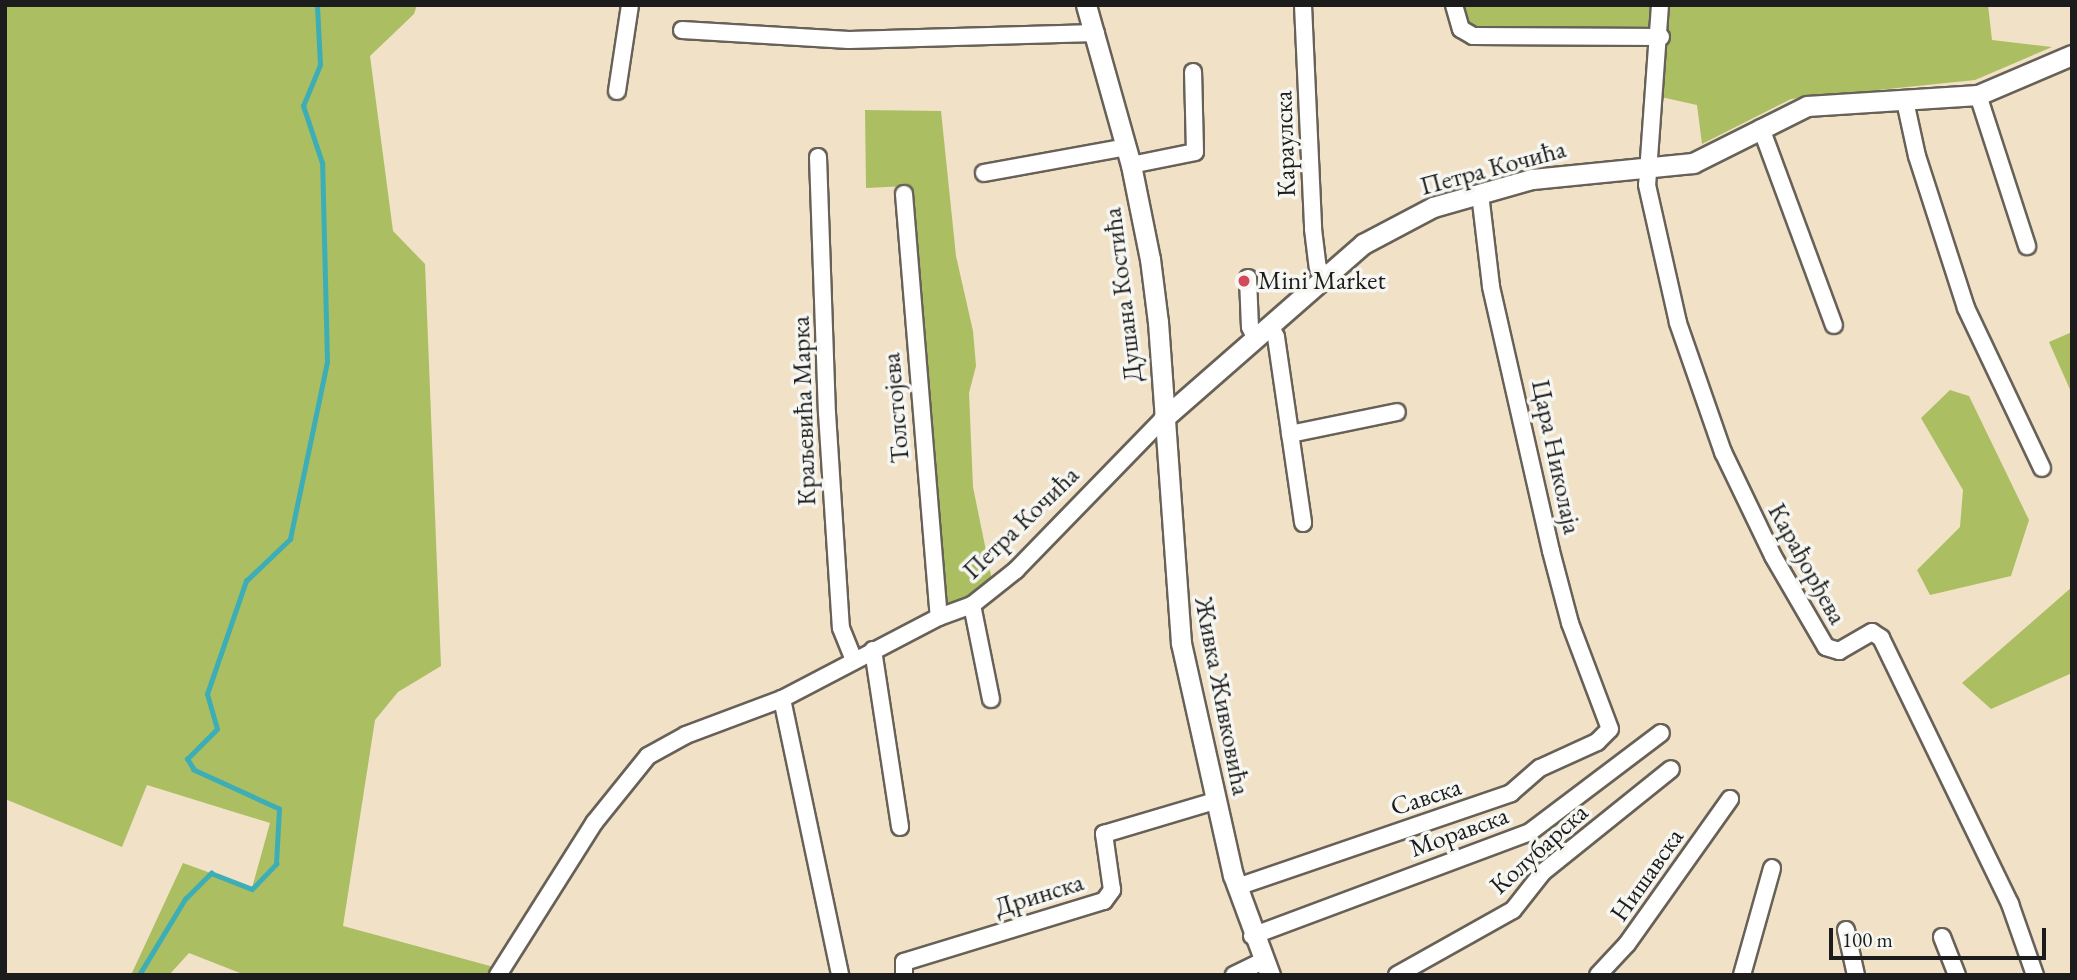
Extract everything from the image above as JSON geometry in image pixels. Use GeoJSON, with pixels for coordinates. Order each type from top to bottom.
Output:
{"type":"FeatureCollection","features":[{"type":"Feature","properties":{"kind":"street"},"geometry":{"type":"LineString","coordinates":[[617,91],[630,5]]}},
{"type":"Feature","properties":{"kind":"street","name":"Душана Костића"},"geometry":{"type":"LineString","coordinates":[[1086,5],[1129,156],[1158,322],[1163,419]]}},
{"type":"Feature","properties":{"kind":"street","name":"Караулска"},"geometry":{"type":"LineString","coordinates":[[1303,5],[1313,229],[1318,267],[1325,279]]}},
{"type":"Feature","properties":{"kind":"street"},"geometry":{"type":"LineString","coordinates":[[1454,5],[1461,29],[1473,36],[1661,37]]}},
{"type":"Feature","properties":{"kind":"street"},"geometry":{"type":"LineString","coordinates":[[1647,170],[1661,37],[1660,5]]}},
{"type":"Feature","properties":{"kind":"street"},"geometry":{"type":"LineString","coordinates":[[682,30],[849,40],[1096,33]]}},
{"type":"Feature","properties":{"kind":"street","name":"Петра Кочића"},"geometry":{"type":"LineString","coordinates":[[498,975],[594,823],[639,765],[660,747],[782,699],[939,617],[972,605],[1016,569],[1163,419],[1363,244],[1396,223],[1480,194],[1584,171],[1647,170],[1708,158],[1807,106],[1978,95],[2072,55]]}},
{"type":"Feature","properties":{"kind":"street"},"geometry":{"type":"LineString","coordinates":[[984,173],[1129,156],[1195,152],[1193,72]]}},
{"type":"Feature","properties":{"kind":"street"},"geometry":{"type":"LineString","coordinates":[[1978,95],[2027,246]]}},
{"type":"Feature","properties":{"kind":"street"},"geometry":{"type":"LineString","coordinates":[[1905,101],[1917,156],[1966,308],[2042,468]]}},
{"type":"Feature","properties":{"kind":"street"},"geometry":{"type":"LineString","coordinates":[[1761,128],[1834,325]]}},
{"type":"Feature","properties":{"kind":"street","name":"Краљевића Марка"},"geometry":{"type":"LineString","coordinates":[[818,157],[827,413],[841,628],[854,660]]}},
{"type":"Feature","properties":{"kind":"street","name":"Карађорђева"},"geometry":{"type":"LineString","coordinates":[[1647,170],[1654,226],[1690,365],[1749,510],[1826,647],[1839,650],[1872,632],[1881,638],[2010,905],[2035,975]]}},
{"type":"Feature","properties":{"kind":"street","name":"Толстојева"},"geometry":{"type":"LineString","coordinates":[[904,194],[939,617]]}},
{"type":"Feature","properties":{"kind":"street","name":"Цара Николаја"},"geometry":{"type":"LineString","coordinates":[[1480,194],[1491,286],[1551,551],[1570,623],[1611,724]]}},
{"type":"Feature","properties":{"kind":"street"},"geometry":{"type":"LineString","coordinates":[[1248,278],[1250,327],[1263,333],[1290,434],[1303,523]]}},
{"type":"Feature","properties":{"kind":"street"},"geometry":{"type":"LineString","coordinates":[[1290,434],[1397,412]]}},
{"type":"Feature","properties":{"kind":"street","name":"Живка Живковића"},"geometry":{"type":"LineString","coordinates":[[1163,419],[1181,643],[1214,801],[1252,936],[1266,968]]}},
{"type":"Feature","properties":{"kind":"street"},"geometry":{"type":"LineString","coordinates":[[972,605],[991,699]]}},
{"type":"Feature","properties":{"kind":"street"},"geometry":{"type":"LineString","coordinates":[[873,650],[900,827]]}},
{"type":"Feature","properties":{"kind":"street"},"geometry":{"type":"LineString","coordinates":[[782,699],[840,975]]}},
{"type":"Feature","properties":{"kind":"street","name":"Савска"},"geometry":{"type":"LineString","coordinates":[[1237,887],[1511,793],[1540,768],[1601,740],[1611,724]]}},
{"type":"Feature","properties":{"kind":"street","name":"Моравска"},"geometry":{"type":"LineString","coordinates":[[1252,936],[1530,832],[1661,733]]}},
{"type":"Feature","properties":{"kind":"street","name":"Колубарска"},"geometry":{"type":"LineString","coordinates":[[1397,975],[1513,910],[1543,872],[1671,769]]}},
{"type":"Feature","properties":{"kind":"street","name":"Нишавска"},"geometry":{"type":"LineString","coordinates":[[1598,975],[1628,944],[1730,799]]}},
{"type":"Feature","properties":{"kind":"street","name":"Дринска"},"geometry":{"type":"LineString","coordinates":[[905,975],[904,962],[1104,901],[1112,890],[1104,834],[1214,801]]}},
{"type":"Feature","properties":{"kind":"street"},"geometry":{"type":"LineString","coordinates":[[1742,975],[1772,868]]}},
{"type":"Feature","properties":{"kind":"street"},"geometry":{"type":"LineString","coordinates":[[1846,930],[1856,975]]}},
{"type":"Feature","properties":{"kind":"street"},"geometry":{"type":"LineString","coordinates":[[1942,937],[1957,975]]}},
{"type":"Feature","properties":{"kind":"street"},"geometry":{"type":"LineString","coordinates":[[1234,975],[1266,968]]}},
{"type":"Feature","properties":{"kind":"green space"},"geometry":{"type":"Polygon","coordinates":[[[5,5],[417,5],[414,14],[370,56],[393,231],[425,264],[441,666],[398,692],[375,720],[343,926],[501,969],[498,975],[245,975],[189,953],[169,975],[131,975],[183,863],[252,888],[270,823],[147,785],[122,847],[5,799],[5,5]]]}},
{"type":"Feature","properties":{"kind":"green space"},"geometry":{"type":"Polygon","coordinates":[[[1454,5],[1652,5],[1652,29],[1473,36],[1454,5]]]}},
{"type":"Feature","properties":{"kind":"green space"},"geometry":{"type":"Polygon","coordinates":[[[1670,5],[1988,5],[1992,40],[2052,47],[1975,80],[1791,99],[1702,144],[1697,105],[1661,97],[1670,5]]]}},
{"type":"Feature","properties":{"kind":"green space"},"geometry":{"type":"Polygon","coordinates":[[[865,110],[941,111],[956,256],[973,331],[976,366],[969,393],[973,487],[994,590],[939,617],[907,186],[866,188],[865,110]]]}},
{"type":"Feature","properties":{"kind":"green space"},"geometry":{"type":"Polygon","coordinates":[[[2072,332],[2072,394],[2049,342],[2072,332]]]}},
{"type":"Feature","properties":{"kind":"green space"},"geometry":{"type":"Polygon","coordinates":[[[1950,390],[1969,396],[2029,520],[2011,576],[1930,595],[1917,570],[1960,527],[1963,490],[1921,418],[1950,390]]]}},
{"type":"Feature","properties":{"kind":"green space"},"geometry":{"type":"Polygon","coordinates":[[[2072,587],[2072,673],[1991,709],[1962,683],[2072,587]]]}},
{"type":"Feature","properties":{"kind":"waterway"},"geometry":{"type":"LineString","coordinates":[[139,975],[185,899],[211,873],[252,889],[276,864],[279,809],[194,770],[187,759],[217,729],[207,694],[246,581],[290,539],[327,362],[322,163],[303,106],[320,65],[317,5]]}},
{"type":"Feature","properties":{"kind":"place","name":"Mini Market"},"geometry":{"type":"Point","coordinates":[1244,281]}}]}
